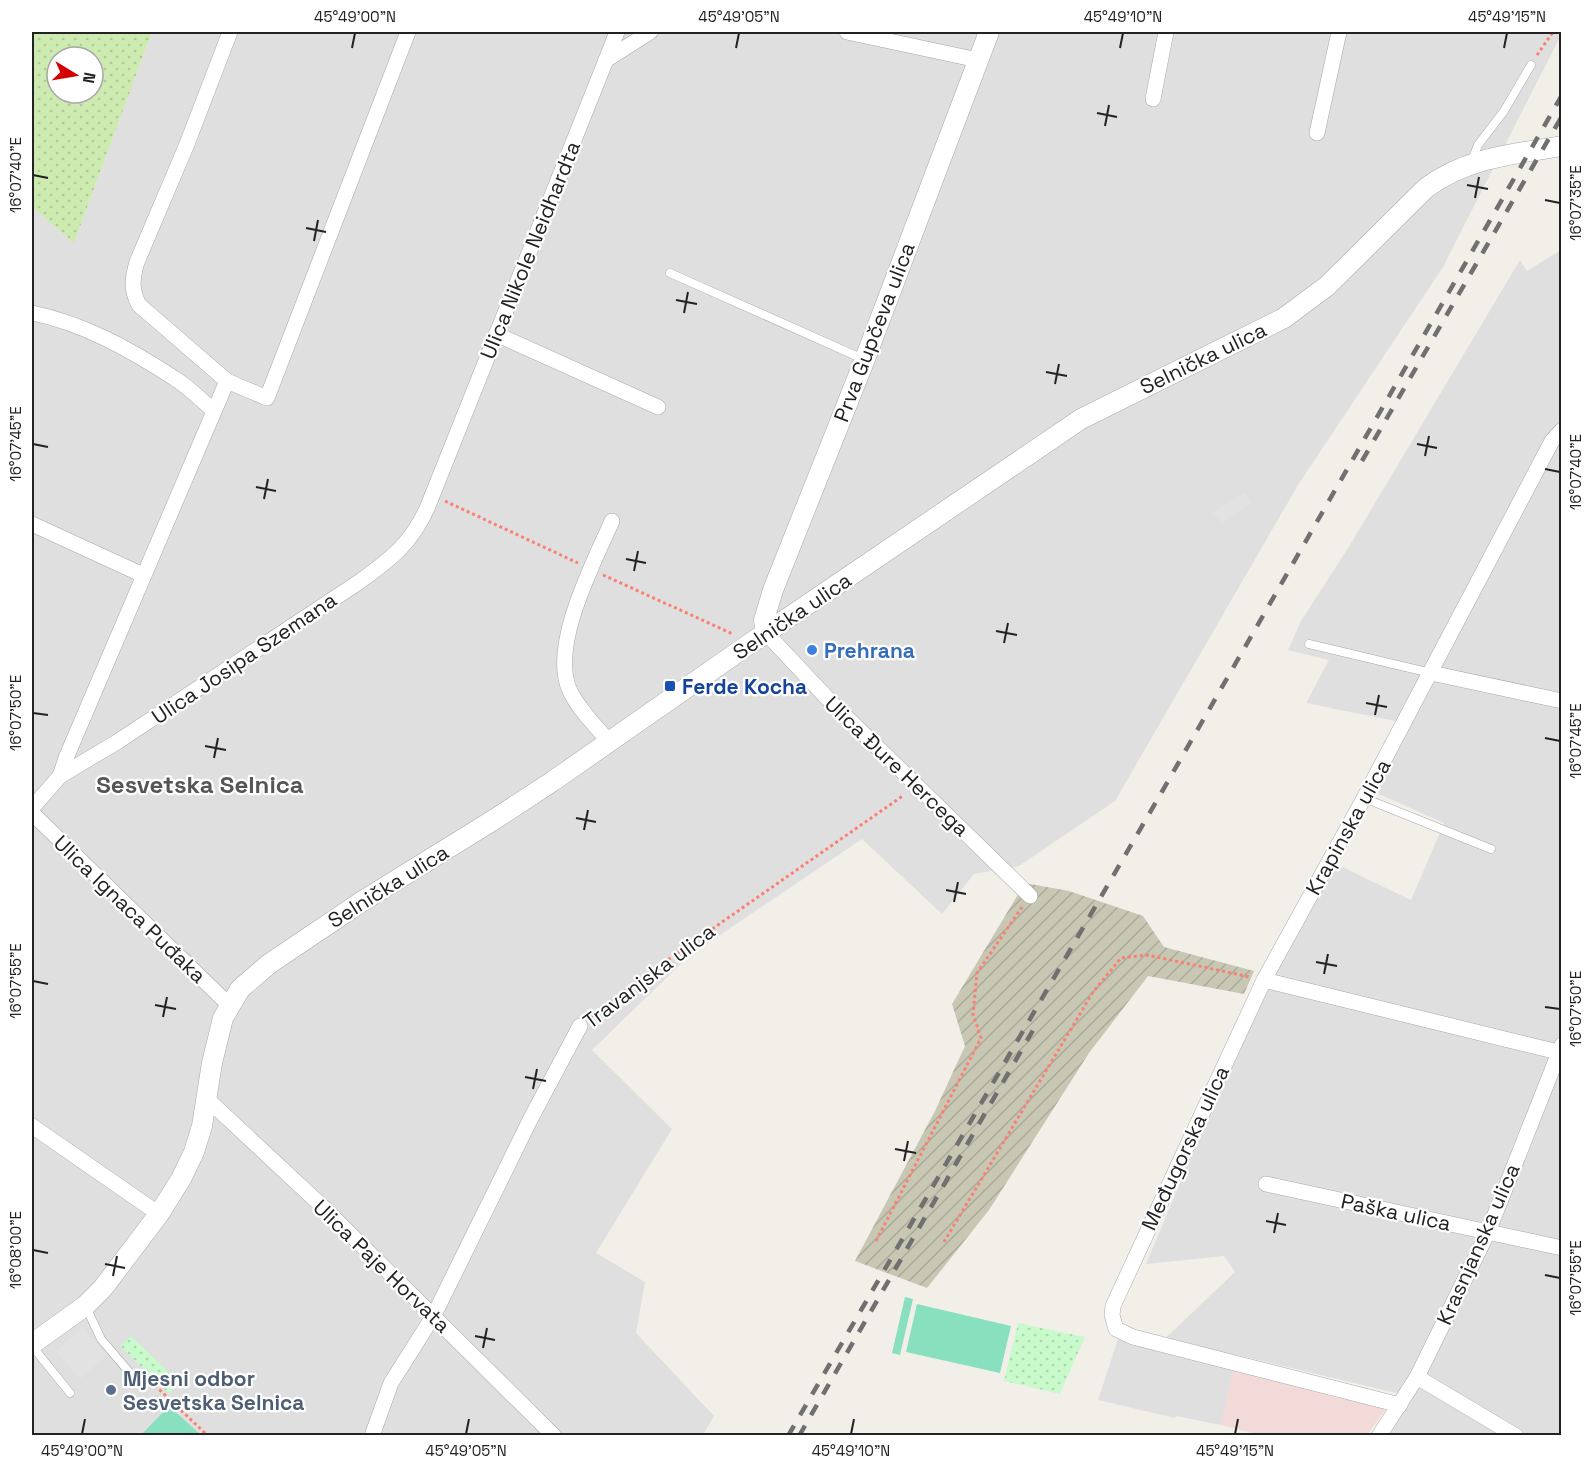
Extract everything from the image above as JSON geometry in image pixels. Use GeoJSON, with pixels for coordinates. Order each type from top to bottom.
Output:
{"type":"FeatureCollection","features":[{"type":"Feature","properties":{"kind":"street"},"geometry":{"type":"LineString","coordinates":[[230,32],[188,144],[137,262],[132,279],[133,293],[139,305],[227,381],[267,398],[408,32]]}},
{"type":"Feature","properties":{"kind":"street","name":"Ulica Nikole Neidhardta"},"geometry":{"type":"LineString","coordinates":[[435,488],[617,32]]}},
{"type":"Feature","properties":{"kind":"street"},"geometry":{"type":"LineString","coordinates":[[606,60],[650,32]]}},
{"type":"Feature","properties":{"kind":"street"},"geometry":{"type":"LineString","coordinates":[[847,32],[978,60]]}},
{"type":"Feature","properties":{"kind":"street","name":"Prva Gupčeva ulica"},"geometry":{"type":"LineString","coordinates":[[766,633],[764,620],[773,590],[865,359],[989,32]]}},
{"type":"Feature","properties":{"kind":"street"},"geometry":{"type":"LineString","coordinates":[[1153,99],[1166,32]]}},
{"type":"Feature","properties":{"kind":"street"},"geometry":{"type":"LineString","coordinates":[[1317,133],[1339,32]]}},
{"type":"Feature","properties":{"kind":"street","name":"Selnička ulica"},"geometry":{"type":"LineString","coordinates":[[32,1345],[85,1306],[103,1288],[159,1214],[181,1179],[194,1152],[202,1126],[218,1034],[229,1005],[251,978],[306,937],[495,819],[1081,419],[1284,318],[1327,286],[1426,188],[1441,177],[1470,164],[1562,146]]}},
{"type":"Feature","properties":{"kind":"street"},"geometry":{"type":"LineString","coordinates":[[32,313],[75,324],[105,339],[176,379],[214,411]]}},
{"type":"Feature","properties":{"kind":"street"},"geometry":{"type":"LineString","coordinates":[[496,334],[658,407]]}},
{"type":"Feature","properties":{"kind":"street"},"geometry":{"type":"LineString","coordinates":[[60,776],[143,575],[227,381]]}},
{"type":"Feature","properties":{"kind":"street","name":"Krapinska ulica"},"geometry":{"type":"LineString","coordinates":[[1264,980],[1431,674],[1552,441],[1562,430]]}},
{"type":"Feature","properties":{"kind":"street","name":"Ulica Josipa Szemana"},"geometry":{"type":"LineString","coordinates":[[32,808],[60,776],[117,742],[383,564],[412,537],[421,523],[435,488]]}},
{"type":"Feature","properties":{"kind":"street"},"geometry":{"type":"LineString","coordinates":[[609,742],[570,690],[565,673],[565,657],[571,622],[612,520]]}},
{"type":"Feature","properties":{"kind":"street"},"geometry":{"type":"LineString","coordinates":[[32,524],[143,575]]}},
{"type":"Feature","properties":{"kind":"street","name":"Ulica Đure Hercega"},"geometry":{"type":"LineString","coordinates":[[766,633],[794,666],[1030,896]]}},
{"type":"Feature","properties":{"kind":"street"},"geometry":{"type":"LineString","coordinates":[[1431,674],[1562,701]]}},
{"type":"Feature","properties":{"kind":"street","name":"Ulica Ignaca Puđaka"},"geometry":{"type":"LineString","coordinates":[[32,813],[229,1005]]}},
{"type":"Feature","properties":{"kind":"street"},"geometry":{"type":"LineString","coordinates":[[1264,980],[1560,1050]]}},
{"type":"Feature","properties":{"kind":"street","name":"Međugorska ulica"},"geometry":{"type":"LineString","coordinates":[[1264,980],[1116,1297],[1112,1315],[1113,1323],[1116,1329],[1133,1337],[1400,1405]]}},
{"type":"Feature","properties":{"kind":"street","name":"Travanjska ulica"},"geometry":{"type":"LineString","coordinates":[[372,1436],[391,1383],[434,1315],[531,1118],[580,1026]]}},
{"type":"Feature","properties":{"kind":"street","name":"Krasnjanska ulica"},"geometry":{"type":"LineString","coordinates":[[1379,1436],[1417,1377],[1488,1232],[1560,1050]]}},
{"type":"Feature","properties":{"kind":"street","name":"Ulica Paje Horvata"},"geometry":{"type":"LineString","coordinates":[[207,1099],[434,1315],[555,1436]]}},
{"type":"Feature","properties":{"kind":"street"},"geometry":{"type":"LineString","coordinates":[[32,1126],[159,1214]]}},
{"type":"Feature","properties":{"kind":"street","name":"Paška ulica"},"geometry":{"type":"LineString","coordinates":[[1266,1184],[1562,1248]]}},
{"type":"Feature","properties":{"kind":"street"},"geometry":{"type":"LineString","coordinates":[[1417,1377],[1516,1436]]}},
{"type":"Feature","properties":{"kind":"lane"},"geometry":{"type":"LineString","coordinates":[[1470,164],[1478,145],[1504,111],[1531,65]]}},
{"type":"Feature","properties":{"kind":"lane"},"geometry":{"type":"LineString","coordinates":[[670,273],[865,359]]}},
{"type":"Feature","properties":{"kind":"lane"},"geometry":{"type":"LineString","coordinates":[[1309,644],[1431,674]]}},
{"type":"Feature","properties":{"kind":"lane"},"geometry":{"type":"LineString","coordinates":[[1364,798],[1491,849]]}},
{"type":"Feature","properties":{"kind":"lane"},"geometry":{"type":"LineString","coordinates":[[85,1306],[101,1339],[134,1370]]}},
{"type":"Feature","properties":{"kind":"lane"},"geometry":{"type":"LineString","coordinates":[[32,1345],[70,1393]]}},
{"type":"Feature","properties":{"kind":"path"},"geometry":{"type":"LineString","coordinates":[[1531,65],[1553,32]]}},
{"type":"Feature","properties":{"kind":"path","name":"Travanjska ulica"},"geometry":{"type":"LineString","coordinates":[[580,1026],[642,978],[917,785]]}},
{"type":"Feature","properties":{"kind":"path"},"geometry":{"type":"LineString","coordinates":[[876,1241],[981,1038],[973,1014],[977,973],[1030,896]]}},
{"type":"Feature","properties":{"kind":"path"},"geometry":{"type":"LineString","coordinates":[[944,1242],[1093,992],[1121,958],[1147,956],[1264,980]]}},
{"type":"Feature","properties":{"kind":"path"},"geometry":{"type":"LineString","coordinates":[[134,1370],[208,1436]]}},
{"type":"Feature","properties":{"kind":"shaded area"},"geometry":{"type":"Polygon","coordinates":[[[152,32],[1561,32],[1443,267],[1298,485],[1115,801],[1019,866],[974,874],[942,914],[862,839],[689,956],[592,1050],[672,1129],[596,1253],[645,1282],[636,1333],[714,1416],[703,1435],[32,1435],[32,207],[74,243],[152,32]]]}},
{"type":"Feature","properties":{"kind":"shaded area"},"geometry":{"type":"Polygon","coordinates":[[[1561,250],[1561,1435],[1386,1435],[1413,1397],[1237,1355],[1221,1425],[1176,1416],[1175,1418],[1098,1400],[1118,1339],[1155,1348],[1235,1272],[1224,1256],[1146,1264],[1254,1006],[1336,864],[1411,900],[1444,823],[1379,794],[1378,785],[1410,724],[1306,703],[1329,660],[1288,650],[1301,621],[1350,545],[1520,260],[1527,271],[1561,250]]]}},
{"type":"Feature","properties":{"kind":"shaded area"},"geometry":{"type":"Polygon","coordinates":[[[1245,492],[1251,503],[1222,523],[1212,512],[1245,492]]]}},
{"type":"Feature","properties":{"kind":"shaded area"},"geometry":{"type":"Polygon","coordinates":[[[1025,883],[1069,891],[1143,916],[1164,947],[1254,971],[1244,994],[1148,976],[1089,1053],[989,1210],[927,1288],[855,1261],[935,1111],[965,1046],[952,1004],[1025,883]]]}},
{"type":"Feature","properties":{"kind":"shaded area"},"geometry":{"type":"Polygon","coordinates":[[[83,1327],[107,1355],[80,1379],[56,1351],[83,1327]]]}},
{"type":"Feature","properties":{"kind":"shaded area"},"geometry":{"type":"Polygon","coordinates":[[[1233,1370],[1301,1385],[1334,1397],[1381,1406],[1385,1410],[1367,1435],[1260,1435],[1221,1425],[1233,1370]]]}},
{"type":"Feature","properties":{"kind":"green space"},"geometry":{"type":"Polygon","coordinates":[[[32,32],[152,32],[74,243],[32,207],[32,32]]]}},
{"type":"Feature","properties":{"kind":"green space"},"geometry":{"type":"Polygon","coordinates":[[[905,1297],[913,1299],[900,1355],[892,1353],[905,1297]]]}},
{"type":"Feature","properties":{"kind":"green space"},"geometry":{"type":"Polygon","coordinates":[[[917,1304],[1011,1326],[1000,1373],[906,1352],[917,1304]]]}},
{"type":"Feature","properties":{"kind":"green space"},"geometry":{"type":"Polygon","coordinates":[[[1018,1323],[1085,1337],[1060,1394],[1004,1381],[1018,1323]]]}},
{"type":"Feature","properties":{"kind":"green space"},"geometry":{"type":"Polygon","coordinates":[[[131,1336],[179,1382],[169,1394],[120,1346],[131,1336]]]}},
{"type":"Feature","properties":{"kind":"green space"},"geometry":{"type":"Polygon","coordinates":[[[169,1406],[201,1435],[141,1435],[169,1406]]]}},
{"type":"Feature","properties":{"kind":"railway"},"geometry":{"type":"LineString","coordinates":[[788,1436],[1562,95]]}},
{"type":"Feature","properties":{"kind":"railway"},"geometry":{"type":"LineString","coordinates":[[1362,461],[1562,116]]}},
{"type":"Feature","properties":{"kind":"railway"},"geometry":{"type":"LineString","coordinates":[[799,1436],[1036,1025]]}},
{"type":"Feature","properties":{"kind":"place","name":"Prehrana"},"geometry":{"type":"Point","coordinates":[812,650]}},
{"type":"Feature","properties":{"kind":"place","name":"Ferde Kocha"},"geometry":{"type":"Point","coordinates":[670,686]}},
{"type":"Feature","properties":{"kind":"place","name":"Mjesni odbor Sesvetska Selnica"},"geometry":{"type":"Point","coordinates":[111,1390]}},
{"type":"Feature","properties":{"kind":"district","name":"Sesvetska Selnica"},"geometry":{"type":"Point","coordinates":[200,784]}}]}
